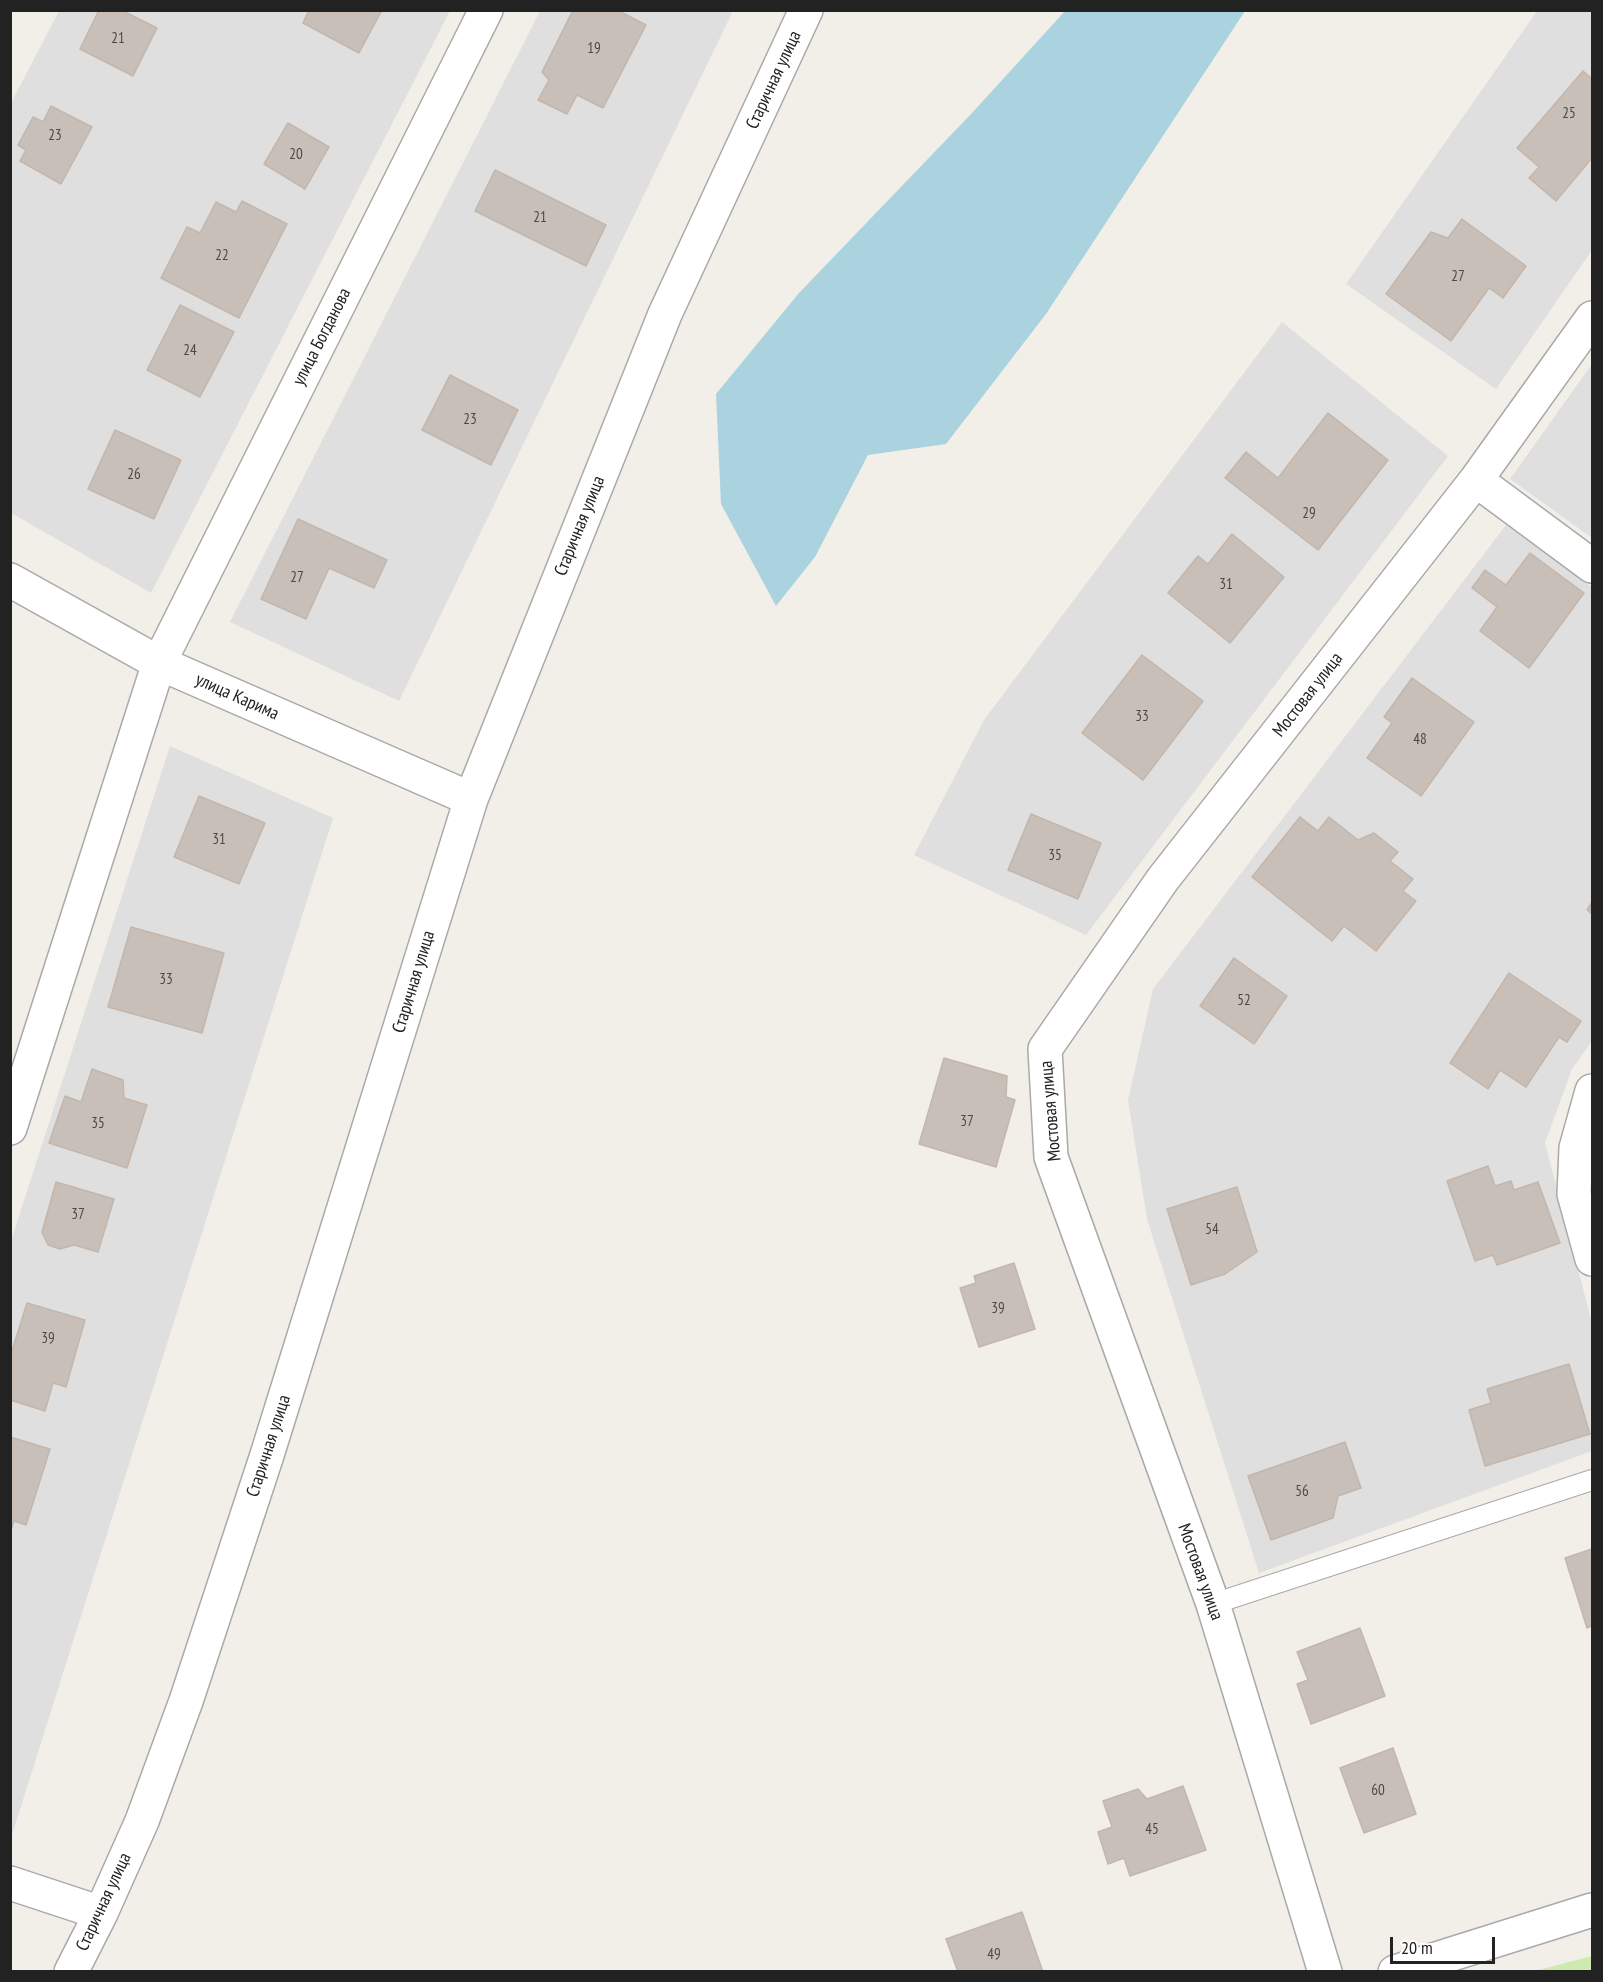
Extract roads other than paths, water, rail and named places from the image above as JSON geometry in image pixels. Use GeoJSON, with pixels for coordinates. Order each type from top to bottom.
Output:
{"type":"FeatureCollection","features":[{"type":"Feature","properties":{"kind":"street","name":"улица Богданова"},"geometry":{"type":"LineString","coordinates":[[10,1128],[159,663],[486,10]]}},
{"type":"Feature","properties":{"kind":"street","name":"Старичная улица"},"geometry":{"type":"LineString","coordinates":[[71,1971],[101,1913],[142,1821],[190,1690],[270,1444],[471,799],[665,314],[806,10]]}},
{"type":"Feature","properties":{"kind":"street","name":"Мостовая улица"},"geometry":{"type":"LineString","coordinates":[[1325,1971],[1213,1604],[1051,1157],[1045,1048],[1164,879],[1476,480],[1593,318]]}},
{"type":"Feature","properties":{"kind":"street"},"geometry":{"type":"LineString","coordinates":[[1476,480],[1593,566]]}},
{"type":"Feature","properties":{"kind":"street","name":"улица Карима"},"geometry":{"type":"LineString","coordinates":[[10,580],[159,663],[471,799]]}},
{"type":"Feature","properties":{"kind":"street"},"geometry":{"type":"LineString","coordinates":[[1593,1091],[1576,1148],[1574,1194],[1593,1259]]}},
{"type":"Feature","properties":{"kind":"street"},"geometry":{"type":"LineString","coordinates":[[10,1883],[101,1913]]}},
{"type":"Feature","properties":{"kind":"street"},"geometry":{"type":"LineString","coordinates":[[1395,1971],[1593,1910]]}},
{"type":"Feature","properties":{"kind":"lane"},"geometry":{"type":"LineString","coordinates":[[1213,1604],[1593,1480]]}},
{"type":"Feature","properties":{"kind":"water"},"geometry":{"type":"Polygon","coordinates":[[[1065,11],[1245,11],[1046,314],[946,444],[868,455],[815,557],[776,606],[721,504],[716,394],[799,293],[972,113],[1065,11]]]}}]}
